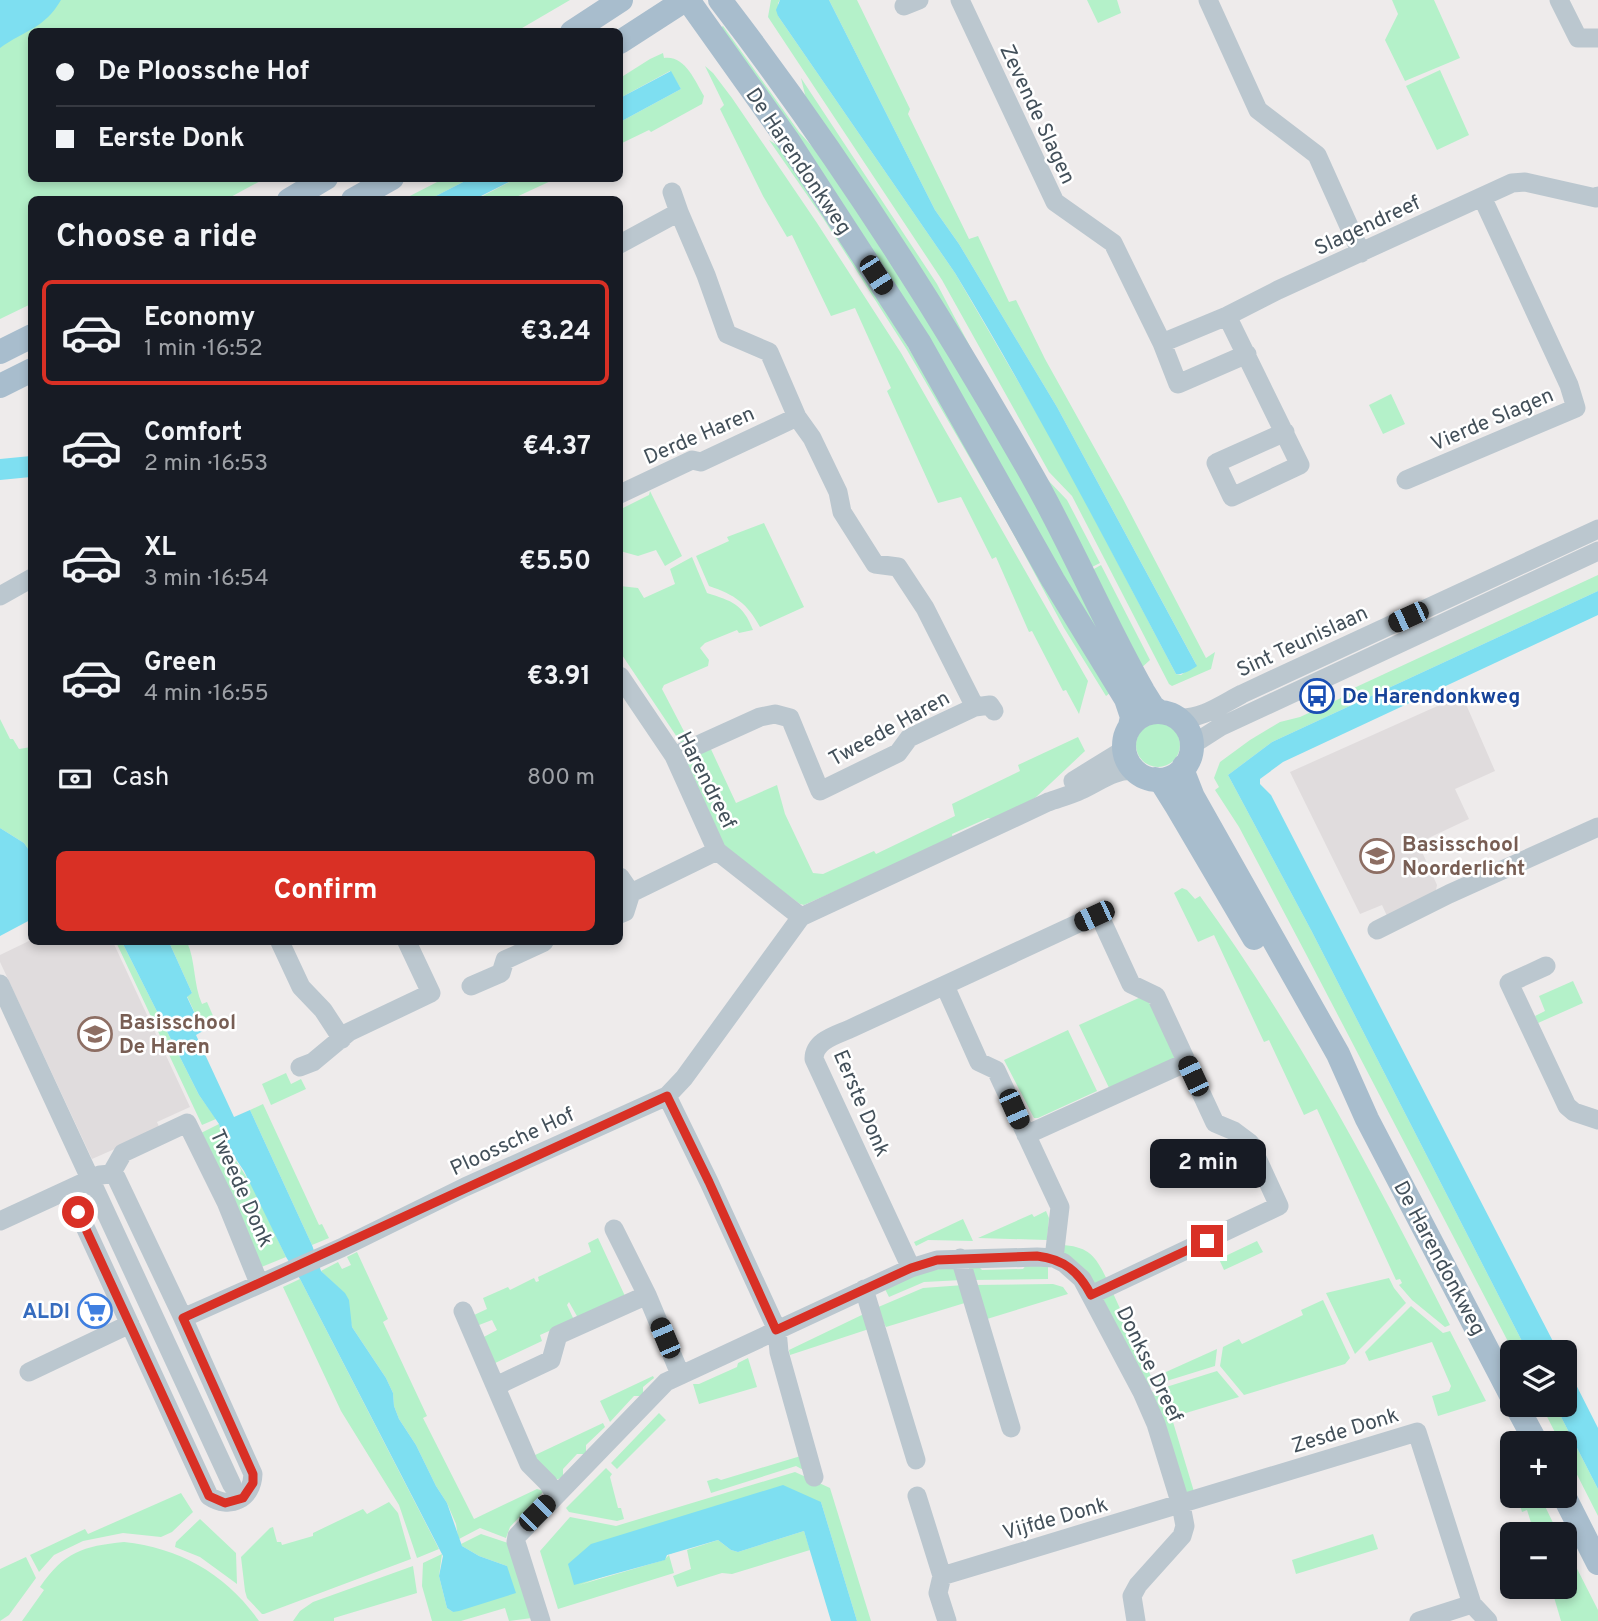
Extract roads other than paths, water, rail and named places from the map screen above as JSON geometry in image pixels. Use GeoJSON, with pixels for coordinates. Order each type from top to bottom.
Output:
{"type":"FeatureCollection","features":[{"type":"Feature","properties":{"kind":"main road"},"geometry":{"type":"LineString","coordinates":[[578,28],[621,0]]}},
{"type":"Feature","properties":{"kind":"main road"},"geometry":{"type":"LineString","coordinates":[[623,40],[686,0]]}},
{"type":"Feature","properties":{"kind":"main road","name":"De Harendonkweg"},"geometry":{"type":"LineString","coordinates":[[686,0],[789,142],[919,342],[1053,580],[1126,699],[1132,717],[1127,736]]}},
{"type":"Feature","properties":{"kind":"main road","name":"De Harendonkweg"},"geometry":{"type":"LineString","coordinates":[[720,0],[839,164],[945,330],[1035,481],[1143,691],[1153,708],[1169,715]]}},
{"type":"Feature","properties":{"kind":"main road"},"geometry":{"type":"LineString","coordinates":[[296,196],[319,182]]}},
{"type":"Feature","properties":{"kind":"main road"},"geometry":{"type":"LineString","coordinates":[[360,196],[385,182]]}},
{"type":"Feature","properties":{"kind":"main road"},"geometry":{"type":"LineString","coordinates":[[0,352],[28,338]]}},
{"type":"Feature","properties":{"kind":"main road"},"geometry":{"type":"LineString","coordinates":[[0,386],[28,372]]}},
{"type":"Feature","properties":{"kind":"main road"},"geometry":{"type":"LineString","coordinates":[[1143,715],[1169,715],[1190,736],[1188,758],[1171,776],[1145,775],[1127,760],[1127,736],[1143,715]]}},
{"type":"Feature","properties":{"kind":"main road","name":"De Harendonkweg"},"geometry":{"type":"LineString","coordinates":[[1188,758],[1184,774],[1193,797],[1338,1054],[1367,1119],[1500,1374]]}},
{"type":"Feature","properties":{"kind":"main road","name":"De Harendonkweg"},"geometry":{"type":"LineString","coordinates":[[1145,775],[1161,783],[1177,807],[1237,911],[1367,1119]]}},
{"type":"Feature","properties":{"kind":"main road"},"geometry":{"type":"LineString","coordinates":[[1570,1508],[1598,1563]]}},
{"type":"Feature","properties":{"kind":"street","name":"Zevende Slagen"},"geometry":{"type":"LineString","coordinates":[[960,0],[1055,202],[1113,243],[1162,343],[1178,384],[1247,354]]}},
{"type":"Feature","properties":{"kind":"street"},"geometry":{"type":"LineString","coordinates":[[1208,0],[1258,110],[1317,156],[1362,253]]}},
{"type":"Feature","properties":{"kind":"street"},"geometry":{"type":"LineString","coordinates":[[1559,0],[1578,38],[1598,38]]}},
{"type":"Feature","properties":{"kind":"street","name":"Slagendreef"},"geometry":{"type":"LineString","coordinates":[[1162,343],[1227,316],[1512,183],[1525,181],[1597,199]]}},
{"type":"Feature","properties":{"kind":"street"},"geometry":{"type":"LineString","coordinates":[[672,192],[727,334],[769,352],[797,417]]}},
{"type":"Feature","properties":{"kind":"street","name":"Vierde Slagen"},"geometry":{"type":"LineString","coordinates":[[1406,480],[1576,408],[1569,385],[1482,197]]}},
{"type":"Feature","properties":{"kind":"street"},"geometry":{"type":"LineString","coordinates":[[623,242],[679,212]]}},
{"type":"Feature","properties":{"kind":"street"},"geometry":{"type":"LineString","coordinates":[[1227,316],[1285,432]]}},
{"type":"Feature","properties":{"kind":"street","name":"Derde Haren"},"geometry":{"type":"LineString","coordinates":[[623,493],[692,460],[701,462],[797,417]]}},
{"type":"Feature","properties":{"kind":"street","name":"Tweede Haren"},"geometry":{"type":"LineString","coordinates":[[674,756],[760,717],[775,713],[790,718],[820,791],[898,754],[909,738],[985,709],[898,567],[875,565],[842,512],[838,492],[812,438],[797,417]]}},
{"type":"Feature","properties":{"kind":"street","name":"Sint Teunislaan"},"geometry":{"type":"LineString","coordinates":[[1169,715],[1190,719],[1206,714],[1242,694],[1598,529]]}},
{"type":"Feature","properties":{"kind":"street","name":"Sint Teunislaan"},"geometry":{"type":"LineString","coordinates":[[1188,758],[1195,743],[1220,727],[1598,551]]}},
{"type":"Feature","properties":{"kind":"street"},"geometry":{"type":"LineString","coordinates":[[0,596],[28,584]]}},
{"type":"Feature","properties":{"kind":"street","name":"Harendreef"},"geometry":{"type":"LineString","coordinates":[[623,680],[674,756],[717,851],[802,917]]}},
{"type":"Feature","properties":{"kind":"street","name":"Ploossche Hof"},"geometry":{"type":"LineString","coordinates":[[1048,802],[1074,780],[1120,752],[1127,736]]}},
{"type":"Feature","properties":{"kind":"street","name":"Ploossche Hof"},"geometry":{"type":"LineString","coordinates":[[183,1318],[667,1096],[684,1078],[802,917],[1048,802],[1080,791],[1111,774],[1128,770],[1145,775]]}},
{"type":"Feature","properties":{"kind":"street"},"geometry":{"type":"LineString","coordinates":[[1377,930],[1450,893],[1598,827]]}},
{"type":"Feature","properties":{"kind":"street"},"geometry":{"type":"LineString","coordinates":[[623,913],[625,885],[717,851]]}},
{"type":"Feature","properties":{"kind":"street","name":"Eerste Donk"},"geometry":{"type":"LineString","coordinates":[[911,1268],[814,1059],[814,1051],[819,1044],[841,1033],[1094,916],[1101,919],[1131,984],[1156,996],[1215,1123],[1234,1131],[1250,1143],[1279,1206],[1091,1295]]}},
{"type":"Feature","properties":{"kind":"street"},"geometry":{"type":"LineString","coordinates":[[281,945],[301,987],[323,1010],[342,1039]]}},
{"type":"Feature","properties":{"kind":"street"},"geometry":{"type":"LineString","coordinates":[[300,1067],[313,1062],[349,1032],[430,992],[408,945]]}},
{"type":"Feature","properties":{"kind":"street"},"geometry":{"type":"LineString","coordinates":[[471,986],[501,973],[505,960],[538,945]]}},
{"type":"Feature","properties":{"kind":"street"},"geometry":{"type":"LineString","coordinates":[[1546,967],[1509,983],[1567,1106],[1574,1112],[1598,1120]]}},
{"type":"Feature","properties":{"kind":"street"},"geometry":{"type":"LineString","coordinates":[[0,984],[232,1485]]}},
{"type":"Feature","properties":{"kind":"street"},"geometry":{"type":"LineString","coordinates":[[541,1621],[516,1542],[517,1536],[666,1382],[911,1268],[937,1260],[960,1258],[1054,1258],[1060,1207],[996,1070],[979,1062],[945,986]]}},
{"type":"Feature","properties":{"kind":"street"},"geometry":{"type":"LineString","coordinates":[[1026,1135],[1187,1062]]}},
{"type":"Feature","properties":{"kind":"street"},"geometry":{"type":"LineString","coordinates":[[667,1096],[776,1330],[779,1352],[814,1477]]}},
{"type":"Feature","properties":{"kind":"street","name":"Tweede Donk"},"geometry":{"type":"LineString","coordinates":[[111,1174],[122,1153],[187,1123],[226,1202],[259,1283]]}},
{"type":"Feature","properties":{"kind":"street"},"geometry":{"type":"LineString","coordinates":[[0,1221],[90,1179],[104,1174],[111,1174],[121,1182],[253,1474],[249,1492],[234,1502],[216,1501],[209,1496],[68,1190]]}},
{"type":"Feature","properties":{"kind":"street"},"geometry":{"type":"LineString","coordinates":[[614,1228],[647,1295],[680,1374]]}},
{"type":"Feature","properties":{"kind":"street"},"geometry":{"type":"LineString","coordinates":[[960,1258],[1011,1428]]}},
{"type":"Feature","properties":{"kind":"street","name":"Donkse Dreef"},"geometry":{"type":"LineString","coordinates":[[1054,1258],[1083,1279],[1156,1424],[1181,1505],[1185,1526],[1182,1536],[1138,1585],[1132,1596],[1136,1621]]}},
{"type":"Feature","properties":{"kind":"street"},"geometry":{"type":"LineString","coordinates":[[864,1289],[917,1459]]}},
{"type":"Feature","properties":{"kind":"street"},"geometry":{"type":"LineString","coordinates":[[496,1386],[551,1360],[558,1335],[647,1295]]}},
{"type":"Feature","properties":{"kind":"street"},"geometry":{"type":"LineString","coordinates":[[463,1311],[529,1464],[548,1483],[555,1495]]}},
{"type":"Feature","properties":{"kind":"street"},"geometry":{"type":"LineString","coordinates":[[29,1372],[130,1324]]}},
{"type":"Feature","properties":{"kind":"street","name":"Zesde Donk"},"geometry":{"type":"LineString","coordinates":[[1181,1505],[1417,1432],[1472,1604]]}},
{"type":"Feature","properties":{"kind":"street"},"geometry":{"type":"LineString","coordinates":[[917,1496],[942,1576],[938,1593],[947,1621]]}},
{"type":"Feature","properties":{"kind":"street","name":"Vijfde Donk"},"geometry":{"type":"LineString","coordinates":[[942,1576],[1181,1505]]}},
{"type":"Feature","properties":{"kind":"street"},"geometry":{"type":"LineString","coordinates":[[1419,1621],[1472,1604],[1488,1621]]}},
{"type":"Feature","properties":{"kind":"water"},"geometry":{"type":"Polygon","coordinates":[[[0,0],[61,0],[41,23],[28,28],[28,31],[0,48],[0,0]]]}},
{"type":"Feature","properties":{"kind":"water"},"geometry":{"type":"Polygon","coordinates":[[[780,0],[829,0],[935,210],[959,244],[1057,407],[1197,666],[1176,674],[984,322],[955,273],[778,16],[776,10],[780,0]]]}},
{"type":"Feature","properties":{"kind":"water"},"geometry":{"type":"Polygon","coordinates":[[[671,71],[681,89],[623,120],[623,96],[671,71]]]}},
{"type":"Feature","properties":{"kind":"water"},"geometry":{"type":"Polygon","coordinates":[[[463,182],[509,182],[481,196],[436,196],[463,182]]]}},
{"type":"Feature","properties":{"kind":"water"},"geometry":{"type":"Polygon","coordinates":[[[28,456],[28,477],[0,480],[0,459],[28,456]]]}},
{"type":"Feature","properties":{"kind":"water"},"geometry":{"type":"Polygon","coordinates":[[[1598,591],[1598,615],[1283,762],[1260,779],[1260,784],[1271,795],[1552,1340],[1521,1340],[1311,930],[1228,775],[1272,742],[1598,591]]]}},
{"type":"Feature","properties":{"kind":"water"},"geometry":{"type":"Polygon","coordinates":[[[0,828],[24,843],[28,849],[28,921],[0,936],[0,828]]]}},
{"type":"Feature","properties":{"kind":"water"},"geometry":{"type":"Polygon","coordinates":[[[124,945],[170,945],[192,993],[187,997],[203,1031],[196,1035],[234,1117],[250,1110],[312,1245],[321,1271],[349,1300],[352,1327],[386,1378],[393,1393],[399,1419],[447,1503],[462,1546],[479,1556],[507,1566],[516,1593],[459,1611],[453,1612],[447,1608],[439,1576],[443,1556],[300,1279],[286,1257],[244,1171],[223,1140],[219,1124],[199,1095],[124,945]]]}},
{"type":"Feature","properties":{"kind":"water"},"geometry":{"type":"Polygon","coordinates":[[[1577,1387],[1598,1428],[1598,1489],[1577,1448],[1577,1431],[1568,1431],[1561,1417],[1577,1417],[1577,1387]]]}},
{"type":"Feature","properties":{"kind":"water"},"geometry":{"type":"Polygon","coordinates":[[[783,1485],[821,1502],[857,1621],[831,1621],[804,1531],[738,1552],[718,1540],[667,1555],[665,1560],[574,1585],[568,1564],[591,1544],[783,1485]]]}},
{"type":"Feature","properties":{"kind":"place","name":"De Harendonkweg"},"geometry":{"type":"Point","coordinates":[1317,696]}},
{"type":"Feature","properties":{"kind":"place","name":"Basisschool Noorderlicht"},"geometry":{"type":"Point","coordinates":[1377,856]}},
{"type":"Feature","properties":{"kind":"place","name":"Basisschool De Haren"},"geometry":{"type":"Point","coordinates":[95,1034]}},
{"type":"Feature","properties":{"kind":"place","name":"ALDI"},"geometry":{"type":"Point","coordinates":[95,1311]}}]}
